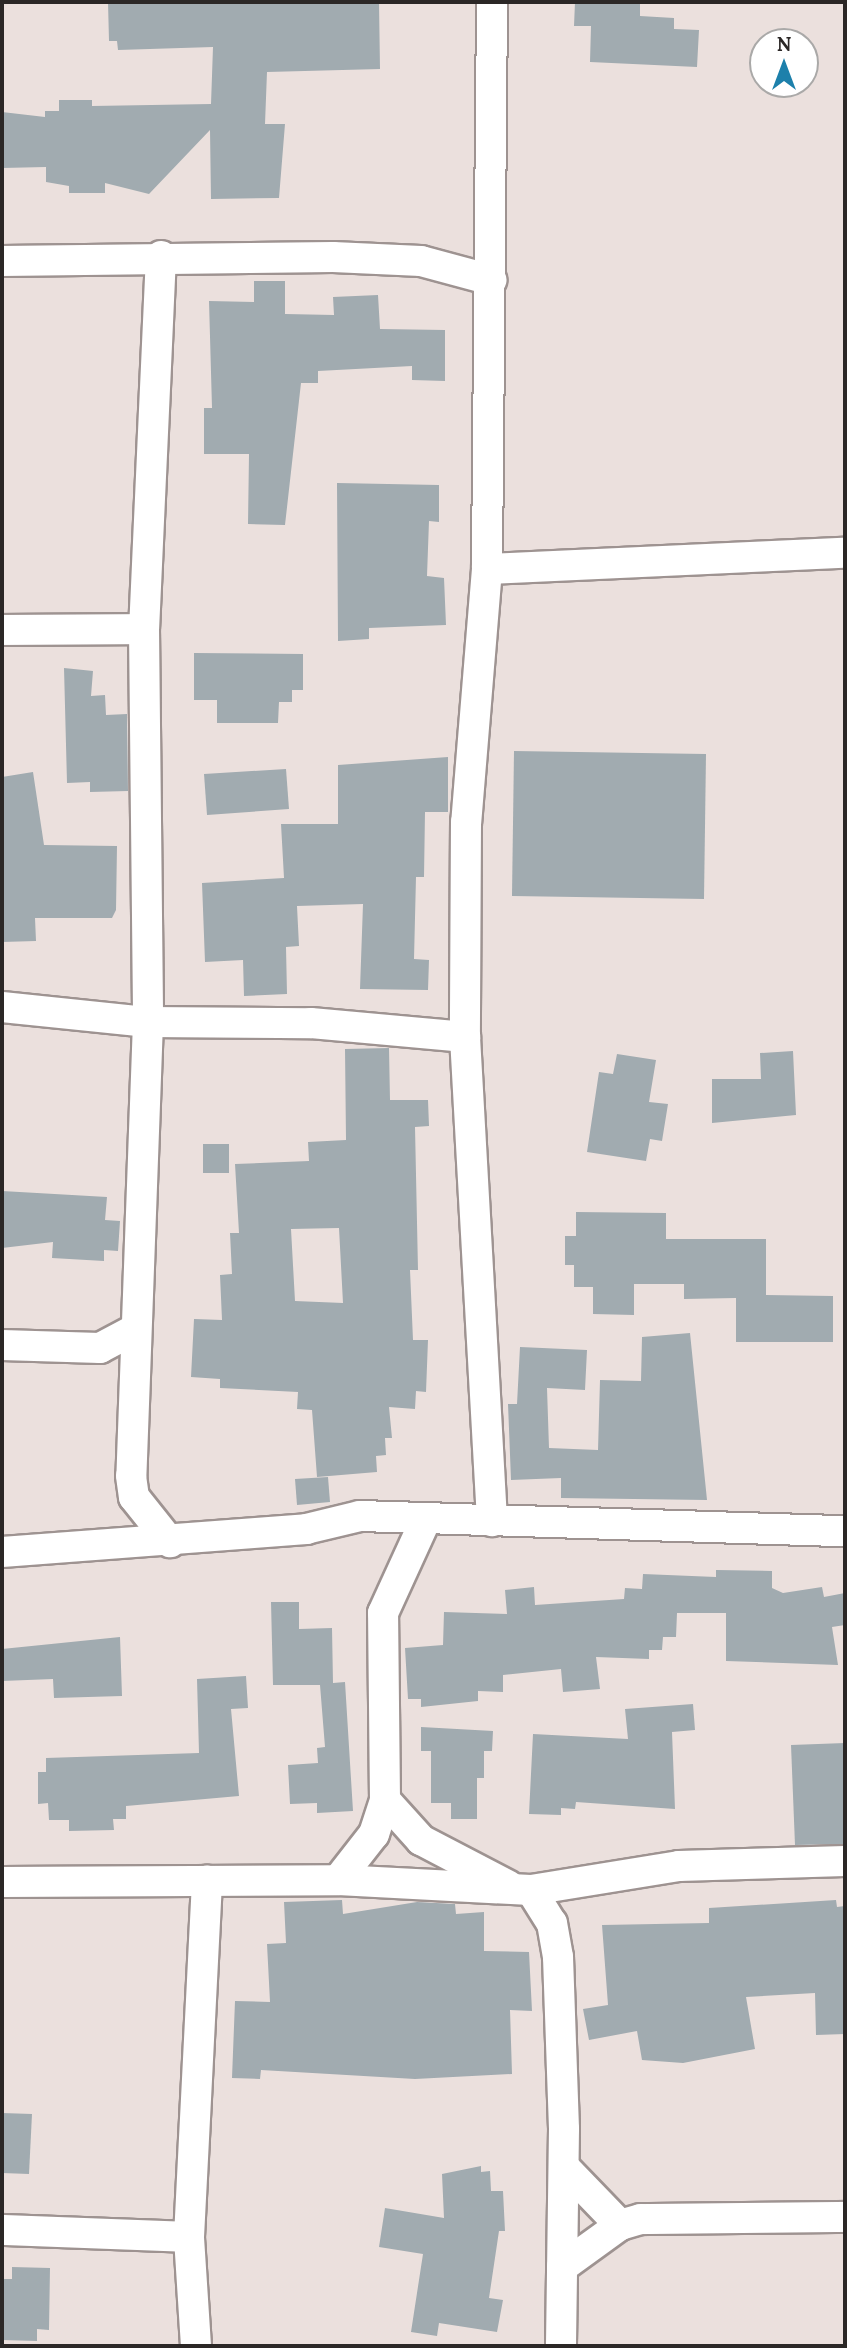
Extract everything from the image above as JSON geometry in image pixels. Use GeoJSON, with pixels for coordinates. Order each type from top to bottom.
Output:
{"type":"FeatureCollection","features":[{"type":"Feature","properties":{"kind":"street"},"geometry":{"type":"LineString","coordinates":[[492,2],[492,280],[487,569],[466,822],[465,1037],[492,1521]]}},
{"type":"Feature","properties":{"kind":"street"},"geometry":{"type":"LineString","coordinates":[[2,261],[161,256],[421,261],[492,280]]}},
{"type":"Feature","properties":{"kind":"street"},"geometry":{"type":"LineString","coordinates":[[161,256],[144,629],[148,1021],[135,1329],[134,1497],[170,1542]]}},
{"type":"Feature","properties":{"kind":"street"},"geometry":{"type":"LineString","coordinates":[[487,569],[845,553]]}},
{"type":"Feature","properties":{"kind":"street"},"geometry":{"type":"LineString","coordinates":[[2,630],[144,629]]}},
{"type":"Feature","properties":{"kind":"street"},"geometry":{"type":"LineString","coordinates":[[2,1007],[148,1021],[311,1023],[465,1037]]}},
{"type":"Feature","properties":{"kind":"street"},"geometry":{"type":"LineString","coordinates":[[2,1345],[100,1348],[135,1329]]}},
{"type":"Feature","properties":{"kind":"street"},"geometry":{"type":"LineString","coordinates":[[2,1552],[170,1542],[306,1529],[360,1516],[845,1531]]}},
{"type":"Feature","properties":{"kind":"street"},"geometry":{"type":"LineString","coordinates":[[338,1880],[374,1834],[385,1800],[383,1613],[426,1519]]}},
{"type":"Feature","properties":{"kind":"street"},"geometry":{"type":"LineString","coordinates":[[385,1800],[421,1840],[522,1889],[552,1923],[558,1958],[564,2167],[561,2346]]}},
{"type":"Feature","properties":{"kind":"street"},"geometry":{"type":"LineString","coordinates":[[2,1882],[338,1880],[522,1889],[679,1866],[845,1861]]}},
{"type":"Feature","properties":{"kind":"street"},"geometry":{"type":"LineString","coordinates":[[196,2346],[189,2237],[207,1880]]}},
{"type":"Feature","properties":{"kind":"street"},"geometry":{"type":"LineString","coordinates":[[564,2167],[620,2225]]}},
{"type":"Feature","properties":{"kind":"street"},"geometry":{"type":"LineString","coordinates":[[562,2267],[620,2225],[679,2214],[845,2217]]}},
{"type":"Feature","properties":{"kind":"street"},"geometry":{"type":"LineString","coordinates":[[2,2230],[189,2237]]}},
{"type":"Feature","properties":{"kind":"building"},"geometry":{"type":"Polygon","coordinates":[[[108,2],[379,2],[380,69],[267,72],[265,124],[285,124],[279,198],[211,199],[210,130],[149,194],[105,183],[105,193],[69,193],[69,186],[46,182],[46,167],[2,168],[2,112],[45,117],[45,111],[59,111],[59,100],[92,100],[92,106],[211,104],[213,47],[118,50],[117,41],[109,41],[108,2]]]}},
{"type":"Feature","properties":{"kind":"building"},"geometry":{"type":"Polygon","coordinates":[[[575,2],[640,2],[640,16],[674,18],[674,29],[699,30],[697,67],[590,62],[591,26],[574,26],[575,2]]]}},
{"type":"Feature","properties":{"kind":"building"},"geometry":{"type":"Polygon","coordinates":[[[254,281],[285,281],[285,314],[334,315],[333,297],[378,295],[380,329],[445,330],[445,381],[412,380],[412,366],[318,371],[318,383],[301,383],[285,525],[248,524],[249,454],[204,454],[204,408],[212,408],[209,301],[254,302],[254,281]]]}},
{"type":"Feature","properties":{"kind":"building"},"geometry":{"type":"Polygon","coordinates":[[[337,483],[439,485],[439,522],[429,521],[427,576],[444,578],[446,625],[369,628],[369,639],[338,641],[337,483]]]}},
{"type":"Feature","properties":{"kind":"building"},"geometry":{"type":"Polygon","coordinates":[[[194,653],[303,654],[303,690],[292,690],[292,702],[279,702],[278,723],[217,723],[217,700],[194,700],[194,653]]]}},
{"type":"Feature","properties":{"kind":"building"},"geometry":{"type":"Polygon","coordinates":[[[64,668],[93,671],[91,696],[105,695],[106,715],[127,714],[128,791],[90,792],[90,782],[67,783],[64,668]]]}},
{"type":"Feature","properties":{"kind":"building"},"geometry":{"type":"Polygon","coordinates":[[[514,751],[706,754],[704,899],[512,896],[514,751]]]}},
{"type":"Feature","properties":{"kind":"building"},"geometry":{"type":"Polygon","coordinates":[[[448,757],[448,812],[425,812],[424,877],[416,877],[414,959],[429,960],[428,990],[360,989],[363,904],[297,906],[299,946],[286,947],[287,994],[244,996],[243,960],[205,962],[202,883],[284,878],[281,824],[338,824],[338,765],[448,757]]]}},
{"type":"Feature","properties":{"kind":"building"},"geometry":{"type":"Polygon","coordinates":[[[286,769],[289,809],[207,815],[204,774],[286,769]]]}},
{"type":"Feature","properties":{"kind":"building"},"geometry":{"type":"Polygon","coordinates":[[[33,772],[44,845],[117,846],[116,910],[112,918],[35,918],[36,941],[2,942],[2,777],[33,772]]]}},
{"type":"Feature","properties":{"kind":"building"},"geometry":{"type":"Polygon","coordinates":[[[389,1048],[390,1100],[428,1100],[429,1126],[415,1127],[418,1270],[410,1270],[413,1340],[428,1340],[426,1392],[416,1391],[415,1409],[389,1407],[392,1438],[385,1438],[386,1455],[376,1456],[377,1472],[317,1477],[312,1410],[297,1409],[298,1392],[220,1388],[220,1379],[191,1377],[194,1319],[222,1320],[220,1275],[232,1274],[230,1233],[239,1233],[235,1164],[309,1161],[308,1142],[346,1140],[345,1049],[389,1048]],[[339,1228],[291,1229],[295,1301],[343,1303],[339,1228]]]}},
{"type":"Feature","properties":{"kind":"building"},"geometry":{"type":"Polygon","coordinates":[[[793,1051],[796,1115],[712,1123],[712,1079],[761,1079],[760,1053],[793,1051]]]}},
{"type":"Feature","properties":{"kind":"building"},"geometry":{"type":"Polygon","coordinates":[[[617,1054],[656,1060],[649,1102],[668,1104],[662,1141],[650,1139],[646,1161],[587,1152],[599,1072],[613,1074],[617,1054]]]}},
{"type":"Feature","properties":{"kind":"building"},"geometry":{"type":"Polygon","coordinates":[[[203,1144],[229,1144],[229,1173],[203,1173],[203,1144]]]}},
{"type":"Feature","properties":{"kind":"building"},"geometry":{"type":"Polygon","coordinates":[[[2,1191],[107,1197],[105,1220],[120,1221],[118,1251],[104,1250],[104,1261],[52,1258],[53,1242],[2,1248],[2,1191]]]}},
{"type":"Feature","properties":{"kind":"building"},"geometry":{"type":"Polygon","coordinates":[[[576,1212],[666,1213],[666,1239],[766,1239],[766,1295],[833,1296],[833,1342],[736,1342],[736,1298],[684,1299],[684,1284],[634,1284],[634,1315],[593,1314],[593,1287],[574,1287],[574,1265],[565,1265],[565,1236],[576,1236],[576,1212]]]}},
{"type":"Feature","properties":{"kind":"building"},"geometry":{"type":"Polygon","coordinates":[[[690,1333],[707,1500],[561,1498],[561,1478],[511,1480],[508,1404],[517,1404],[520,1347],[587,1350],[585,1390],[547,1388],[549,1448],[598,1450],[600,1380],[641,1381],[642,1337],[690,1333]]]}},
{"type":"Feature","properties":{"kind":"building"},"geometry":{"type":"Polygon","coordinates":[[[328,1477],[330,1502],[297,1505],[295,1479],[328,1477]]]}},
{"type":"Feature","properties":{"kind":"building"},"geometry":{"type":"Polygon","coordinates":[[[716,1570],[772,1571],[772,1588],[783,1593],[822,1587],[824,1597],[845,1593],[845,1625],[832,1627],[838,1665],[726,1661],[726,1613],[677,1613],[676,1637],[663,1637],[662,1650],[649,1650],[649,1659],[596,1657],[600,1689],[563,1692],[561,1669],[503,1675],[503,1692],[478,1691],[478,1701],[421,1707],[421,1699],[408,1699],[405,1648],[443,1645],[444,1612],[507,1614],[505,1590],[534,1587],[535,1605],[624,1599],[625,1588],[642,1589],[643,1574],[716,1577],[716,1570]]]}},
{"type":"Feature","properties":{"kind":"building"},"geometry":{"type":"Polygon","coordinates":[[[271,1602],[299,1602],[299,1629],[332,1628],[333,1683],[345,1682],[353,1811],[317,1813],[317,1803],[290,1804],[288,1765],[318,1763],[317,1748],[325,1747],[320,1685],[273,1685],[271,1602]]]}},
{"type":"Feature","properties":{"kind":"building"},"geometry":{"type":"Polygon","coordinates":[[[120,1637],[122,1696],[54,1698],[53,1679],[2,1681],[2,1649],[120,1637]]]}},
{"type":"Feature","properties":{"kind":"building"},"geometry":{"type":"Polygon","coordinates":[[[246,1676],[248,1708],[231,1709],[239,1796],[126,1806],[126,1819],[113,1819],[114,1830],[69,1831],[69,1820],[49,1820],[48,1803],[38,1804],[38,1772],[46,1772],[46,1758],[199,1753],[197,1679],[246,1676]]]}},
{"type":"Feature","properties":{"kind":"building"},"geometry":{"type":"Polygon","coordinates":[[[693,1704],[695,1730],[672,1732],[675,1809],[576,1802],[575,1809],[561,1808],[561,1815],[529,1814],[533,1734],[628,1739],[625,1709],[693,1704]]]}},
{"type":"Feature","properties":{"kind":"building"},"geometry":{"type":"Polygon","coordinates":[[[421,1727],[493,1731],[492,1751],[484,1751],[484,1778],[477,1778],[477,1819],[451,1819],[451,1803],[431,1803],[431,1751],[421,1751],[421,1727]]]}},
{"type":"Feature","properties":{"kind":"building"},"geometry":{"type":"Polygon","coordinates":[[[845,1743],[845,1844],[795,1845],[791,1745],[845,1743]]]}},
{"type":"Feature","properties":{"kind":"building"},"geometry":{"type":"Polygon","coordinates":[[[342,1900],[343,1914],[417,1902],[455,1904],[456,1914],[484,1912],[484,1951],[529,1952],[532,2011],[510,2010],[512,2074],[415,2079],[261,2070],[260,2079],[232,2078],[235,2001],[270,2002],[267,1944],[286,1943],[284,1902],[342,1900]]]}},
{"type":"Feature","properties":{"kind":"building"},"geometry":{"type":"Polygon","coordinates":[[[836,1900],[837,1907],[845,1906],[845,2034],[816,2035],[815,1993],[746,1997],[755,2049],[683,2063],[642,2060],[637,2031],[589,2040],[583,2009],[608,2005],[602,1925],[709,1923],[709,1908],[836,1900]]]}},
{"type":"Feature","properties":{"kind":"building"},"geometry":{"type":"Polygon","coordinates":[[[2,2113],[32,2114],[29,2174],[2,2173],[2,2113]]]}},
{"type":"Feature","properties":{"kind":"building"},"geometry":{"type":"Polygon","coordinates":[[[481,2166],[481,2172],[490,2171],[491,2191],[503,2191],[505,2231],[499,2231],[489,2298],[503,2300],[497,2332],[439,2323],[437,2336],[411,2332],[423,2254],[379,2247],[385,2208],[444,2218],[442,2174],[481,2166]]]}},
{"type":"Feature","properties":{"kind":"building"},"geometry":{"type":"Polygon","coordinates":[[[12,2267],[50,2268],[49,2330],[37,2329],[37,2341],[2,2340],[2,2279],[12,2279],[12,2267]]]}}]}
